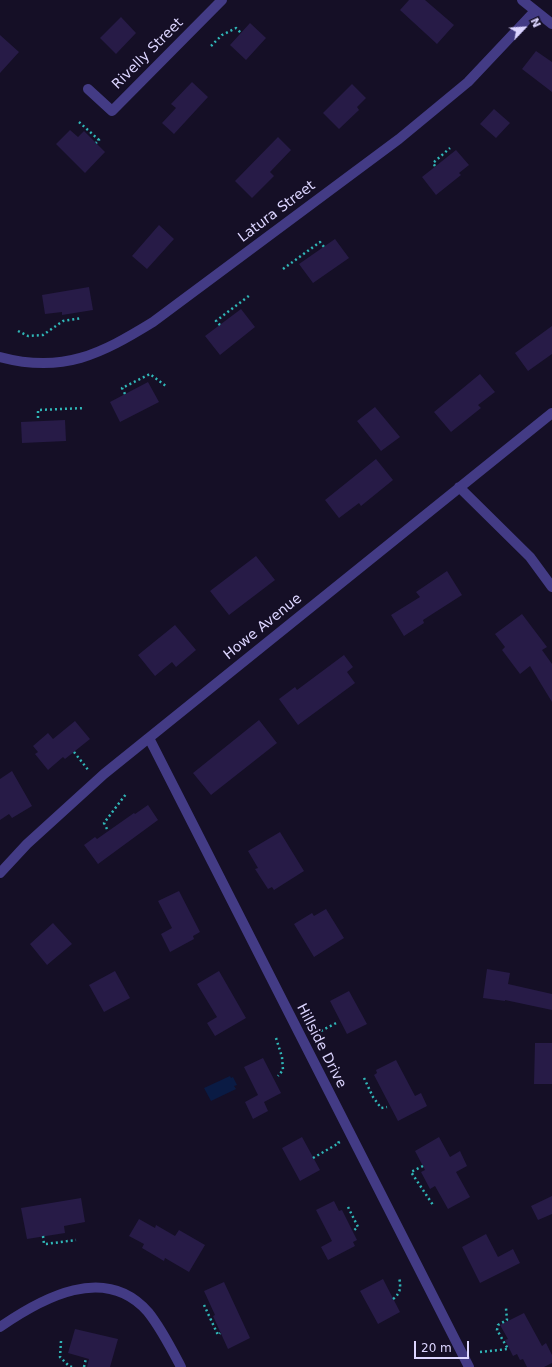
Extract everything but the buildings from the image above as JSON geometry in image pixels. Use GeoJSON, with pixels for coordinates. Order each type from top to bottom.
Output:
{"type":"FeatureCollection","features":[{"type":"Feature","properties":{"kind":"street","name":"Rivelly Street"},"geometry":{"type":"LineString","coordinates":[[88,89],[112,111],[222,0]]}},
{"type":"Feature","properties":{"kind":"street"},"geometry":{"type":"LineString","coordinates":[[522,0],[552,24]]}},
{"type":"Feature","properties":{"kind":"street","name":"Latura Street"},"geometry":{"type":"LineString","coordinates":[[0,357],[30,363],[48,364],[77,359],[100,352],[153,322],[399,139],[468,82],[535,11]]}},
{"type":"Feature","properties":{"kind":"street","name":"Howe Avenue"},"geometry":{"type":"LineString","coordinates":[[0,873],[27,844],[97,780],[458,487],[552,413]]}},
{"type":"Feature","properties":{"kind":"street"},"geometry":{"type":"LineString","coordinates":[[458,487],[530,557],[552,586]]}},
{"type":"Feature","properties":{"kind":"street","name":"Hillside Drive"},"geometry":{"type":"LineString","coordinates":[[149,738],[469,1367]]}},
{"type":"Feature","properties":{"kind":"street"},"geometry":{"type":"LineString","coordinates":[[0,1328],[26,1310],[57,1295],[74,1290],[89,1288],[108,1289],[126,1295],[148,1313],[158,1327],[181,1367]]}},
{"type":"Feature","properties":{"kind":"path"},"geometry":{"type":"LineString","coordinates":[[211,46],[222,35],[236,28],[241,33]]}},
{"type":"Feature","properties":{"kind":"path"},"geometry":{"type":"LineString","coordinates":[[80,122],[99,140],[96,143]]}},
{"type":"Feature","properties":{"kind":"path"},"geometry":{"type":"LineString","coordinates":[[435,166],[432,163],[450,148]]}},
{"type":"Feature","properties":{"kind":"path"},"geometry":{"type":"LineString","coordinates":[[283,269],[320,242],[324,247]]}},
{"type":"Feature","properties":{"kind":"path"},"geometry":{"type":"LineString","coordinates":[[220,325],[216,321],[250,296]]}},
{"type":"Feature","properties":{"kind":"path"},"geometry":{"type":"LineString","coordinates":[[18,332],[28,336],[43,335],[63,321],[82,318]]}},
{"type":"Feature","properties":{"kind":"path"},"geometry":{"type":"LineString","coordinates":[[125,394],[122,388],[150,374],[166,386]]}},
{"type":"Feature","properties":{"kind":"path"},"geometry":{"type":"LineString","coordinates":[[38,418],[38,410],[85,408]]}},
{"type":"Feature","properties":{"kind":"path"},"geometry":{"type":"LineString","coordinates":[[74,752],[97,780]]}},
{"type":"Feature","properties":{"kind":"path"},"geometry":{"type":"LineString","coordinates":[[107,829],[104,823],[126,794]]}},
{"type":"Feature","properties":{"kind":"path"},"geometry":{"type":"LineString","coordinates":[[321,1031],[338,1022]]}},
{"type":"Feature","properties":{"kind":"path"},"geometry":{"type":"LineString","coordinates":[[276,1038],[282,1057],[283,1070],[278,1076]]}},
{"type":"Feature","properties":{"kind":"path"},"geometry":{"type":"LineString","coordinates":[[364,1078],[373,1098],[381,1108],[387,1107]]}},
{"type":"Feature","properties":{"kind":"path"},"geometry":{"type":"LineString","coordinates":[[313,1158],[339,1143],[336,1137]]}},
{"type":"Feature","properties":{"kind":"path"},"geometry":{"type":"LineString","coordinates":[[424,1166],[411,1172],[433,1205]]}},
{"type":"Feature","properties":{"kind":"path"},"geometry":{"type":"LineString","coordinates":[[348,1207],[358,1227],[353,1231]]}},
{"type":"Feature","properties":{"kind":"path"},"geometry":{"type":"LineString","coordinates":[[43,1236],[44,1244],[76,1240]]}},
{"type":"Feature","properties":{"kind":"path"},"geometry":{"type":"LineString","coordinates":[[393,1299],[399,1294],[401,1286],[399,1277]]}},
{"type":"Feature","properties":{"kind":"path"},"geometry":{"type":"LineString","coordinates":[[204,1305],[218,1335],[220,1333]]}},
{"type":"Feature","properties":{"kind":"path"},"geometry":{"type":"LineString","coordinates":[[480,1352],[508,1349],[497,1330],[498,1325],[507,1320],[506,1308]]}},
{"type":"Feature","properties":{"kind":"path"},"geometry":{"type":"LineString","coordinates":[[61,1341],[60,1357],[72,1367]]}},
{"type":"Feature","properties":{"kind":"path"},"geometry":{"type":"LineString","coordinates":[[84,1367],[86,1358]]}},
{"type":"Feature","properties":{"kind":"water"},"geometry":{"type":"Polygon","coordinates":[[[230,1076],[231,1078],[233,1077],[237,1085],[234,1086],[236,1089],[211,1101],[204,1088],[230,1076]]]}}]}
